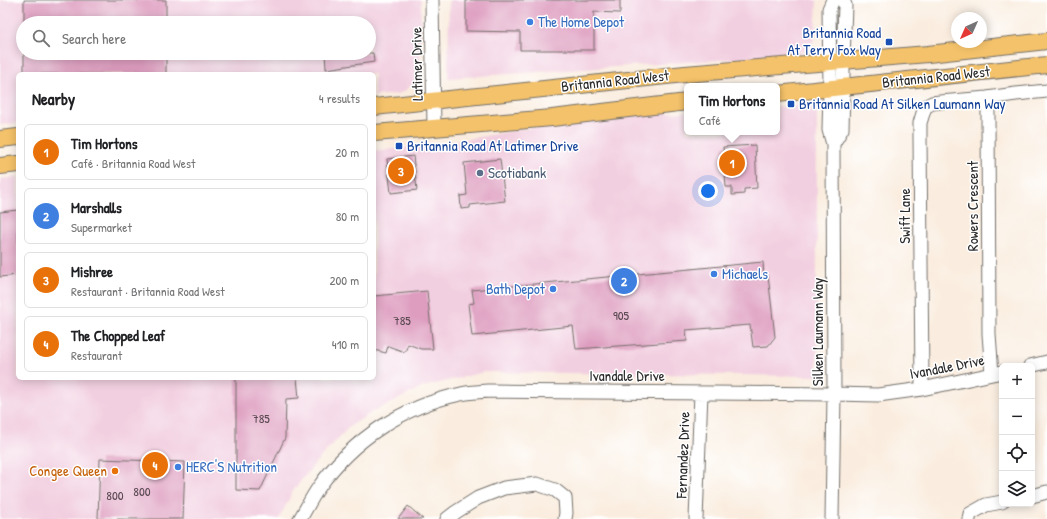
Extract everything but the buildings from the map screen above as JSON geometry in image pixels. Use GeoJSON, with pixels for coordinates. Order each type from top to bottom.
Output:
{"type":"FeatureCollection","features":[{"type":"Feature","properties":{"kind":"main road","name":"Britannia Road West"},"geometry":{"type":"LineString","coordinates":[[376,107],[685,74],[928,54],[1047,41]]}},
{"type":"Feature","properties":{"kind":"main road","name":"Britannia Road West"},"geometry":{"type":"LineString","coordinates":[[780,94],[1047,65]]}},
{"type":"Feature","properties":{"kind":"main road","name":"Britannia Road West"},"geometry":{"type":"LineString","coordinates":[[376,133],[552,118],[684,102]]}},
{"type":"Feature","properties":{"kind":"main road"},"geometry":{"type":"LineString","coordinates":[[0,139],[16,137]]}},
{"type":"Feature","properties":{"kind":"main road"},"geometry":{"type":"LineString","coordinates":[[0,166],[16,164]]}},
{"type":"Feature","properties":{"kind":"street","name":"Latimer Drive"},"geometry":{"type":"LineString","coordinates":[[432,0],[434,128]]}},
{"type":"Feature","properties":{"kind":"street"},"geometry":{"type":"LineString","coordinates":[[833,0],[829,9],[836,61]]}},
{"type":"Feature","properties":{"kind":"street"},"geometry":{"type":"LineString","coordinates":[[836,61],[845,5],[843,0]]}},
{"type":"Feature","properties":{"kind":"street","name":"Silken Laumann Way"},"geometry":{"type":"LineString","coordinates":[[832,519],[834,394],[833,144],[842,129],[836,88],[836,61]]}},
{"type":"Feature","properties":{"kind":"street"},"geometry":{"type":"LineString","coordinates":[[987,98],[1047,91]]}},
{"type":"Feature","properties":{"kind":"street","name":"Rowers Crescent"},"geometry":{"type":"LineString","coordinates":[[987,98],[989,334],[997,373]]}},
{"type":"Feature","properties":{"kind":"street","name":"Swift Lane"},"geometry":{"type":"LineString","coordinates":[[922,389],[920,123],[925,107],[932,103],[987,98]]}},
{"type":"Feature","properties":{"kind":"street"},"geometry":{"type":"LineString","coordinates":[[1035,365],[1047,362]]}},
{"type":"Feature","properties":{"kind":"street","name":"Ivandale Drive"},"geometry":{"type":"LineString","coordinates":[[300,519],[318,488],[331,471],[346,454],[361,441],[391,420],[425,405],[462,394],[488,391],[878,395],[922,389],[997,373]]}},
{"type":"Feature","properties":{"kind":"street","name":"Fernandez Drive"},"geometry":{"type":"LineString","coordinates":[[696,519],[701,393]]}},
{"type":"Feature","properties":{"kind":"street"},"geometry":{"type":"LineString","coordinates":[[447,519],[478,498],[504,488],[537,484],[555,490],[565,498],[566,519]]}},
{"type":"Feature","properties":{"kind":"street"},"geometry":{"type":"LineString","coordinates":[[1035,495],[1047,492]]}},
{"type":"Feature","properties":{"kind":"street"},"geometry":{"type":"LineString","coordinates":[[969,519],[970,514],[986,506],[999,503]]}},
{"type":"Feature","properties":{"kind":"shaded area"},"geometry":{"type":"Polygon","coordinates":[[[0,0],[421,0],[419,79],[416,79],[414,83],[406,90],[398,94],[376,96],[376,72],[16,72],[16,123],[0,125],[0,0]]]}},
{"type":"Feature","properties":{"kind":"shaded area"},"geometry":{"type":"Polygon","coordinates":[[[449,0],[817,0],[815,37],[809,50],[795,55],[448,78],[449,0]]]}},
{"type":"Feature","properties":{"kind":"shaded area"},"geometry":{"type":"Polygon","coordinates":[[[806,105],[817,113],[817,376],[484,372],[423,387],[372,412],[349,427],[316,462],[293,491],[279,519],[0,519],[0,179],[16,177],[16,380],[376,380],[376,151],[462,140],[596,116],[684,112],[684,135],[780,135],[780,107],[806,105]]]}},
{"type":"Feature","properties":{"kind":"place","name":"The Home Depot"},"geometry":{"type":"Point","coordinates":[530,22]}},
{"type":"Feature","properties":{"kind":"place","name":"Britannia Road At Terry Fox Way"},"geometry":{"type":"Point","coordinates":[889,42]}},
{"type":"Feature","properties":{"kind":"place","name":"Britannia Road At Silken Laumann Way"},"geometry":{"type":"Point","coordinates":[791,104]}},
{"type":"Feature","properties":{"kind":"place","name":"Britannia Road At Latimer Drive"},"geometry":{"type":"Point","coordinates":[399,146]}},
{"type":"Feature","properties":{"kind":"place","name":"Tim Hortons"},"geometry":{"type":"Point","coordinates":[732,163]}},
{"type":"Feature","properties":{"kind":"place","name":"Mishree"},"geometry":{"type":"Point","coordinates":[401,171]}},
{"type":"Feature","properties":{"kind":"place","name":"Scotiabank"},"geometry":{"type":"Point","coordinates":[480,173]}},
{"type":"Feature","properties":{"kind":"place","name":"Michaels"},"geometry":{"type":"Point","coordinates":[714,274]}},
{"type":"Feature","properties":{"kind":"place","name":"Marshalls"},"geometry":{"type":"Point","coordinates":[624,281]}},
{"type":"Feature","properties":{"kind":"place","name":"Bath Depot"},"geometry":{"type":"Point","coordinates":[553,289]}},
{"type":"Feature","properties":{"kind":"place","name":"The Chopped Leaf"},"geometry":{"type":"Point","coordinates":[155,465]}},
{"type":"Feature","properties":{"kind":"place","name":"HERC'S Nutrition"},"geometry":{"type":"Point","coordinates":[178,467]}},
{"type":"Feature","properties":{"kind":"place","name":"Congee Queen"},"geometry":{"type":"Point","coordinates":[115,471]}}]}
